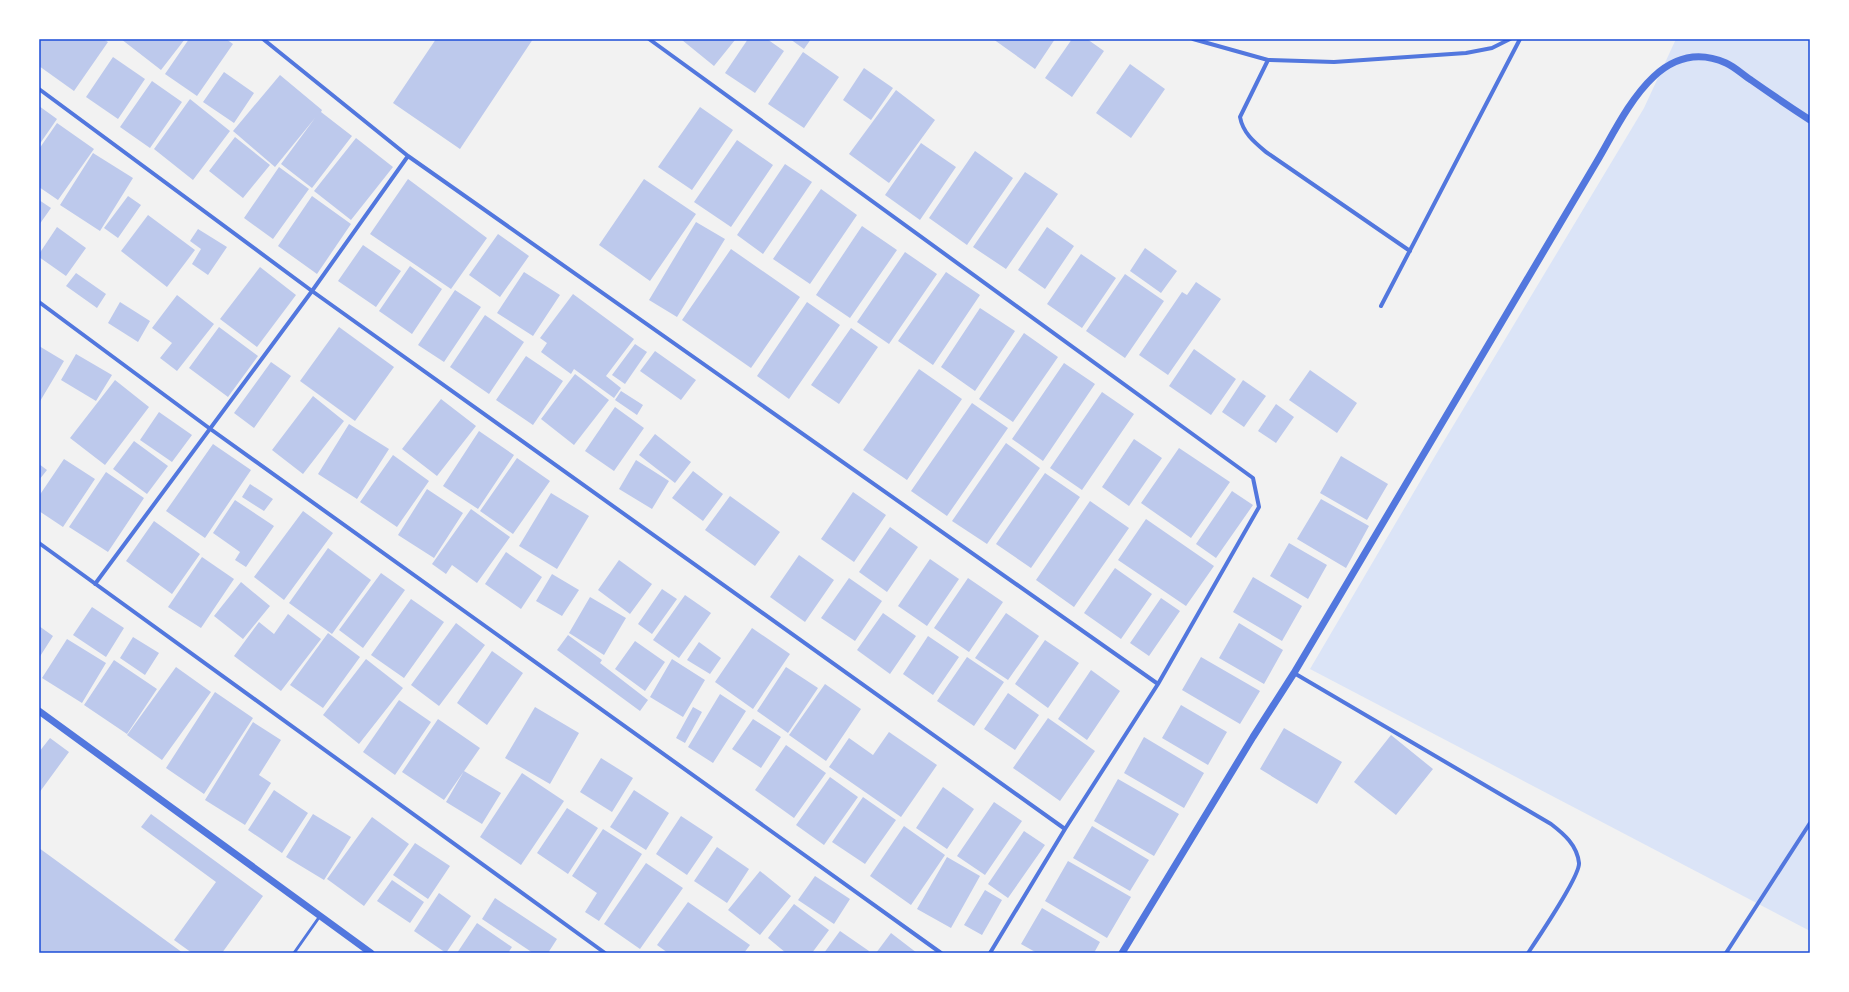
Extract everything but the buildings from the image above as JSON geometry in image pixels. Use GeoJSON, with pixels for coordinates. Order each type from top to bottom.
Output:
{"type":"FeatureCollection","features":[{"type":"Feature","properties":{"kind":"street"},"geometry":{"type":"LineString","coordinates":[[263,39],[408,156],[1158,684]]}},
{"type":"Feature","properties":{"kind":"street"},"geometry":{"type":"LineString","coordinates":[[649,39],[1253,478],[1259,507],[1158,684],[1065,828],[990,953]]}},
{"type":"Feature","properties":{"kind":"street"},"geometry":{"type":"LineString","coordinates":[[1193,39],[1268,60],[1334,62],[1466,53],[1492,48],[1510,39]]}},
{"type":"Feature","properties":{"kind":"street"},"geometry":{"type":"LineString","coordinates":[[1381,306],[1520,39]]}},
{"type":"Feature","properties":{"kind":"street"},"geometry":{"type":"LineString","coordinates":[[1122,953],[1253,736],[1294,673],[1588,177],[1633,102],[1647,82],[1664,68],[1683,59],[1703,57],[1726,64],[1810,120]]}},
{"type":"Feature","properties":{"kind":"street"},"geometry":{"type":"LineString","coordinates":[[1268,60],[1240,117],[1242,126],[1251,139],[1266,152],[1410,250]]}},
{"type":"Feature","properties":{"kind":"street"},"geometry":{"type":"LineString","coordinates":[[39,89],[312,291],[1065,828]]}},
{"type":"Feature","properties":{"kind":"street"},"geometry":{"type":"LineString","coordinates":[[95,584],[209,428],[312,291],[408,156]]}},
{"type":"Feature","properties":{"kind":"street"},"geometry":{"type":"LineString","coordinates":[[39,302],[209,428],[941,953]]}},
{"type":"Feature","properties":{"kind":"street"},"geometry":{"type":"LineString","coordinates":[[39,543],[605,953]]}},
{"type":"Feature","properties":{"kind":"street"},"geometry":{"type":"LineString","coordinates":[[1294,673],[1551,824],[1565,834],[1576,850],[1579,864],[1572,882],[1528,953]]}},
{"type":"Feature","properties":{"kind":"street"},"geometry":{"type":"LineString","coordinates":[[39,711],[371,953]]}},
{"type":"Feature","properties":{"kind":"street"},"geometry":{"type":"LineString","coordinates":[[1726,953],[1810,823]]}},
{"type":"Feature","properties":{"kind":"lane"},"geometry":{"type":"LineString","coordinates":[[294,953],[320,916]]}},
{"type":"Feature","properties":{"kind":"shaded area"},"geometry":{"type":"Polygon","coordinates":[[[1676,39],[1810,39],[1810,931],[1310,669],[1438,451],[1644,108],[1676,39]]]}}]}
